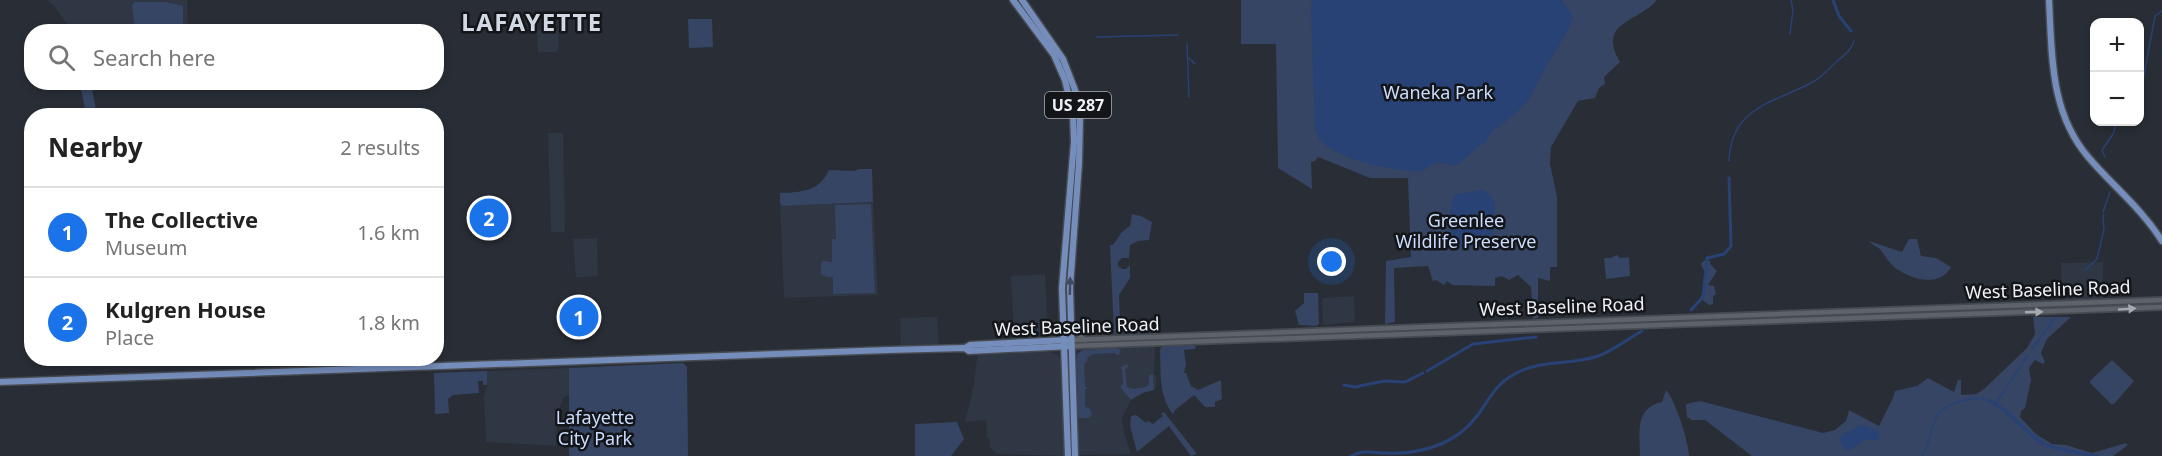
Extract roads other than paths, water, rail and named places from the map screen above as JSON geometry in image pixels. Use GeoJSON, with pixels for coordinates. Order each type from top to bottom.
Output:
{"type":"FeatureCollection","features":[{"type":"Feature","properties":{"kind":"main road","name":"US 287"},"geometry":{"type":"LineString","coordinates":[[1013,0],[1054,55],[1072,104],[1074,135],[1062,278],[1067,328]]}},
{"type":"Feature","properties":{"kind":"main road","name":"US 287"},"geometry":{"type":"LineString","coordinates":[[1022,0],[1064,59],[1078,101],[1081,135],[1064,360],[1068,456]]}},
{"type":"Feature","properties":{"kind":"main road"},"geometry":{"type":"LineString","coordinates":[[2049,0],[2053,72],[2060,105],[2070,129],[2088,157],[2140,211],[2162,241]]}},
{"type":"Feature","properties":{"kind":"main road","name":"West Baseline Road"},"geometry":{"type":"LineString","coordinates":[[0,382],[965,348],[970,345],[1084,343],[2162,300]]}},
{"type":"Feature","properties":{"kind":"main road","name":"West Baseline Road"},"geometry":{"type":"LineString","coordinates":[[1454,328],[2162,308]]}},
{"type":"Feature","properties":{"kind":"main road"},"geometry":{"type":"LineString","coordinates":[[1064,360],[1050,344],[1067,328],[1084,343],[1071,357]]}},
{"type":"Feature","properties":{"kind":"main road","name":"US 287"},"geometry":{"type":"LineString","coordinates":[[1067,343],[1071,357],[1074,456]]}},
{"type":"Feature","properties":{"kind":"water","name":"Waneka Park"},"geometry":{"type":"Polygon","coordinates":[[[1313,0],[1562,0],[1573,16],[1569,29],[1528,101],[1507,121],[1492,131],[1485,143],[1456,165],[1437,163],[1421,171],[1411,171],[1368,164],[1353,159],[1329,148],[1319,138],[1315,128],[1311,6],[1313,0]]]}},
{"type":"Feature","properties":{"kind":"water"},"geometry":{"type":"Polygon","coordinates":[[[1483,190],[1491,196],[1495,203],[1493,234],[1485,243],[1459,248],[1452,242],[1451,236],[1450,217],[1453,199],[1456,194],[1483,190]]]}},
{"type":"Feature","properties":{"kind":"water"},"geometry":{"type":"Polygon","coordinates":[[[1861,425],[1878,431],[1880,437],[1878,440],[1864,440],[1850,450],[1844,449],[1840,440],[1841,436],[1861,425]]]}},
{"type":"Feature","properties":{"kind":"waterway"},"geometry":{"type":"LineString","coordinates":[[1790,34],[1793,10],[1791,0]]}},
{"type":"Feature","properties":{"kind":"waterway"},"geometry":{"type":"LineString","coordinates":[[1833,0],[1839,16],[1851,31]]}},
{"type":"Feature","properties":{"kind":"waterway"},"geometry":{"type":"LineString","coordinates":[[2144,75],[2155,16],[2162,11]]}},
{"type":"Feature","properties":{"kind":"waterway"},"geometry":{"type":"LineString","coordinates":[[1096,37],[1178,35]]}},
{"type":"Feature","properties":{"kind":"waterway"},"geometry":{"type":"LineString","coordinates":[[1729,161],[1737,129],[1746,118],[1756,109],[1818,79],[1847,53],[1854,41]]}},
{"type":"Feature","properties":{"kind":"waterway"},"geometry":{"type":"LineString","coordinates":[[1187,44],[1189,97]]}},
{"type":"Feature","properties":{"kind":"waterway"},"geometry":{"type":"LineString","coordinates":[[1189,58],[1195,64]]}},
{"type":"Feature","properties":{"kind":"waterway"},"geometry":{"type":"LineString","coordinates":[[2105,157],[2102,150],[2116,126]]}},
{"type":"Feature","properties":{"kind":"waterway"},"geometry":{"type":"LineString","coordinates":[[1691,310],[1703,297],[1707,258],[1724,254],[1731,246],[1729,178]]}},
{"type":"Feature","properties":{"kind":"waterway"},"geometry":{"type":"LineString","coordinates":[[2103,212],[2110,192]]}},
{"type":"Feature","properties":{"kind":"waterway"},"geometry":{"type":"LineString","coordinates":[[2085,270],[2097,259],[2104,229],[2103,215]]}},
{"type":"Feature","properties":{"kind":"waterway"},"geometry":{"type":"LineString","coordinates":[[2032,349],[2056,317]]}},
{"type":"Feature","properties":{"kind":"waterway"},"geometry":{"type":"LineString","coordinates":[[1125,327],[1135,331],[1146,331]]}},
{"type":"Feature","properties":{"kind":"waterway"},"geometry":{"type":"LineString","coordinates":[[1351,456],[1365,452],[1408,452],[1441,444],[1470,425],[1497,388],[1513,375],[1533,367],[1598,356],[1642,331]]}},
{"type":"Feature","properties":{"kind":"waterway"},"geometry":{"type":"LineString","coordinates":[[1427,371],[1473,344],[1536,337]]}},
{"type":"Feature","properties":{"kind":"waterway"},"geometry":{"type":"LineString","coordinates":[[1994,406],[2028,355]]}},
{"type":"Feature","properties":{"kind":"waterway"},"geometry":{"type":"LineString","coordinates":[[1344,385],[1355,387],[1384,381],[1405,382],[1423,373]]}},
{"type":"Feature","properties":{"kind":"waterway"},"geometry":{"type":"LineString","coordinates":[[1922,456],[1935,420],[1945,409],[1968,399],[1990,401]]}},
{"type":"Feature","properties":{"kind":"waterway"},"geometry":{"type":"LineString","coordinates":[[1990,401],[2041,442],[2061,449],[2096,456]]}},
{"type":"Feature","properties":{"kind":"place","name":"Kulgren House"},"geometry":{"type":"Point","coordinates":[489,218]}},
{"type":"Feature","properties":{"kind":"place","name":"The Collective"},"geometry":{"type":"Point","coordinates":[579,317]}},
{"type":"Feature","properties":{"kind":"district","name":"LAFAYETTE"},"geometry":{"type":"Point","coordinates":[532,21]}},
{"type":"Feature","properties":{"kind":"park label","name":"Greenlee Wildlife Preserve"},"geometry":{"type":"Point","coordinates":[1466,230]}},
{"type":"Feature","properties":{"kind":"park label","name":"Lafayette City Park"},"geometry":{"type":"Point","coordinates":[595,427]}}]}
